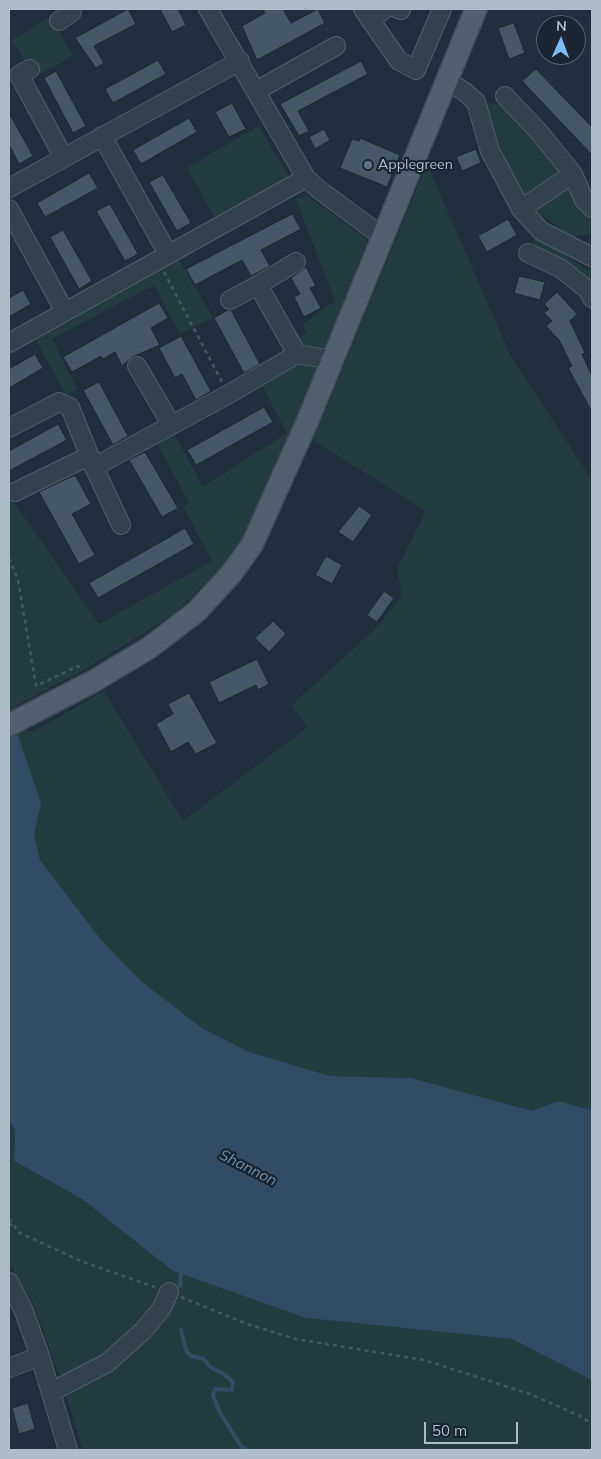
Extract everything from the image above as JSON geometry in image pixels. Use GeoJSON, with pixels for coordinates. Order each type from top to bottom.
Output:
{"type":"FeatureCollection","features":[{"type":"Feature","properties":{"kind":"main road"},"geometry":{"type":"LineString","coordinates":[[11,724],[92,682],[149,648],[196,612],[231,574],[252,545],[333,360],[476,9]]}},
{"type":"Feature","properties":{"kind":"street"},"geometry":{"type":"LineString","coordinates":[[208,9],[240,61],[306,178],[332,200],[384,235]]}},
{"type":"Feature","properties":{"kind":"street"},"geometry":{"type":"LineString","coordinates":[[395,9],[366,14],[399,61],[416,70],[442,9]]}},
{"type":"Feature","properties":{"kind":"street"},"geometry":{"type":"LineString","coordinates":[[256,90],[336,46]]}},
{"type":"Feature","properties":{"kind":"street"},"geometry":{"type":"LineString","coordinates":[[9,188],[240,61]]}},
{"type":"Feature","properties":{"kind":"street"},"geometry":{"type":"LineString","coordinates":[[30,69],[19,75],[64,158]]}},
{"type":"Feature","properties":{"kind":"street"},"geometry":{"type":"LineString","coordinates":[[446,80],[465,92],[476,102],[490,151],[522,209],[541,231],[592,257]]}},
{"type":"Feature","properties":{"kind":"street"},"geometry":{"type":"LineString","coordinates":[[505,96],[539,132],[573,174],[584,200],[592,208]]}},
{"type":"Feature","properties":{"kind":"street"},"geometry":{"type":"LineString","coordinates":[[102,136],[163,257]]}},
{"type":"Feature","properties":{"kind":"street"},"geometry":{"type":"LineString","coordinates":[[522,209],[573,174]]}},
{"type":"Feature","properties":{"kind":"street"},"geometry":{"type":"LineString","coordinates":[[9,343],[306,178]]}},
{"type":"Feature","properties":{"kind":"street"},"geometry":{"type":"LineString","coordinates":[[9,209],[65,312]]}},
{"type":"Feature","properties":{"kind":"street"},"geometry":{"type":"LineString","coordinates":[[528,253],[560,268],[588,290],[592,298]]}},
{"type":"Feature","properties":{"kind":"street"},"geometry":{"type":"LineString","coordinates":[[230,300],[296,262]]}},
{"type":"Feature","properties":{"kind":"street"},"geometry":{"type":"LineString","coordinates":[[258,285],[297,354]]}},
{"type":"Feature","properties":{"kind":"street"},"geometry":{"type":"LineString","coordinates":[[15,492],[92,462],[172,424],[229,394],[297,354],[333,360]]}},
{"type":"Feature","properties":{"kind":"street"},"geometry":{"type":"LineString","coordinates":[[136,366],[172,424]]}},
{"type":"Feature","properties":{"kind":"street"},"geometry":{"type":"LineString","coordinates":[[9,428],[59,402],[70,407],[92,462],[121,525]]}},
{"type":"Feature","properties":{"kind":"street"},"geometry":{"type":"LineString","coordinates":[[9,1282],[23,1309],[40,1356],[68,1450]]}},
{"type":"Feature","properties":{"kind":"street"},"geometry":{"type":"LineString","coordinates":[[51,1392],[107,1363],[143,1331],[162,1308],[169,1292]]}},
{"type":"Feature","properties":{"kind":"street"},"geometry":{"type":"LineString","coordinates":[[9,1368],[40,1356]]}},
{"type":"Feature","properties":{"kind":"path"},"geometry":{"type":"LineString","coordinates":[[163,257],[229,394]]}},
{"type":"Feature","properties":{"kind":"path"},"geometry":{"type":"LineString","coordinates":[[9,558],[18,580],[36,686]]}},
{"type":"Feature","properties":{"kind":"path"},"geometry":{"type":"LineString","coordinates":[[9,1219],[20,1233]]}},
{"type":"Feature","properties":{"kind":"path"},"geometry":{"type":"LineString","coordinates":[[9,1224],[20,1233],[83,1262],[169,1292],[247,1324],[296,1339],[424,1360],[530,1394],[580,1416],[592,1424]]}},
{"type":"Feature","properties":{"kind":"green space"},"geometry":{"type":"Polygon","coordinates":[[[50,17],[73,55],[35,77],[12,40],[50,17]]]}},
{"type":"Feature","properties":{"kind":"green space"},"geometry":{"type":"Polygon","coordinates":[[[486,103],[499,104],[554,159],[580,208],[592,222],[590,234],[571,237],[539,213],[522,192],[499,155],[485,110],[486,103]]]}},
{"type":"Feature","properties":{"kind":"green space"},"geometry":{"type":"Polygon","coordinates":[[[259,126],[290,179],[217,221],[187,168],[259,126]]]}},
{"type":"Feature","properties":{"kind":"green space"},"geometry":{"type":"Polygon","coordinates":[[[427,164],[511,357],[592,480],[592,1110],[558,1101],[532,1111],[411,1078],[330,1076],[249,1052],[202,1028],[141,981],[102,941],[40,860],[34,834],[17,733],[24,730],[33,732],[104,691],[183,821],[308,727],[291,706],[378,626],[402,596],[397,569],[426,511],[313,440],[427,164]]]}},
{"type":"Feature","properties":{"kind":"green space"},"geometry":{"type":"Polygon","coordinates":[[[307,196],[368,240],[327,352],[241,547],[174,614],[87,668],[17,705],[12,716],[9,710],[9,495],[99,624],[212,561],[183,506],[189,503],[158,445],[173,432],[203,487],[287,433],[262,386],[296,351],[293,342],[307,332],[303,324],[335,301],[296,199],[307,196]]]}},
{"type":"Feature","properties":{"kind":"green space"},"geometry":{"type":"Polygon","coordinates":[[[538,235],[585,269],[592,271],[592,285],[532,248],[538,235]]]}},
{"type":"Feature","properties":{"kind":"green space"},"geometry":{"type":"Polygon","coordinates":[[[179,260],[213,318],[180,334],[154,285],[52,339],[77,389],[66,395],[36,340],[179,260]]]}},
{"type":"Feature","properties":{"kind":"green space"},"geometry":{"type":"Polygon","coordinates":[[[9,1120],[15,1131],[14,1162],[82,1199],[173,1271],[306,1318],[512,1339],[592,1380],[592,1450],[83,1450],[66,1394],[33,1303],[9,1264],[9,1120]]]}},
{"type":"Feature","properties":{"kind":"water","name":"Shannon"},"geometry":{"type":"Polygon","coordinates":[[[9,710],[41,803],[34,834],[40,860],[102,941],[141,981],[202,1028],[249,1052],[330,1076],[411,1078],[532,1111],[558,1101],[592,1110],[592,1380],[512,1339],[306,1318],[173,1271],[82,1199],[14,1161],[15,1131],[9,1120],[9,710]]]}},
{"type":"Feature","properties":{"kind":"building"},"geometry":{"type":"Polygon","coordinates":[[[128,9],[136,24],[94,46],[104,63],[96,68],[75,38],[128,9]]]}},
{"type":"Feature","properties":{"kind":"building"},"geometry":{"type":"Polygon","coordinates":[[[160,9],[178,9],[186,25],[172,32],[160,9]]]}},
{"type":"Feature","properties":{"kind":"building"},"geometry":{"type":"Polygon","coordinates":[[[262,9],[283,9],[291,23],[318,9],[325,23],[257,60],[242,26],[265,13],[262,9]]]}},
{"type":"Feature","properties":{"kind":"building"},"geometry":{"type":"Polygon","coordinates":[[[514,23],[525,53],[509,59],[498,28],[514,23]]]}},
{"type":"Feature","properties":{"kind":"building"},"geometry":{"type":"Polygon","coordinates":[[[158,60],[166,74],[113,103],[105,89],[158,60]]]}},
{"type":"Feature","properties":{"kind":"building"},"geometry":{"type":"Polygon","coordinates":[[[361,61],[368,74],[298,111],[309,131],[299,136],[280,104],[361,61]]]}},
{"type":"Feature","properties":{"kind":"building"},"geometry":{"type":"Polygon","coordinates":[[[536,69],[592,127],[592,155],[522,81],[536,69]]]}},
{"type":"Feature","properties":{"kind":"building"},"geometry":{"type":"Polygon","coordinates":[[[56,71],[86,126],[73,133],[44,78],[56,71]]]}},
{"type":"Feature","properties":{"kind":"building"},"geometry":{"type":"Polygon","coordinates":[[[232,103],[246,129],[229,137],[215,112],[232,103]]]}},
{"type":"Feature","properties":{"kind":"building"},"geometry":{"type":"Polygon","coordinates":[[[9,113],[33,156],[19,164],[9,145],[9,113]]]}},
{"type":"Feature","properties":{"kind":"building"},"geometry":{"type":"Polygon","coordinates":[[[189,118],[197,132],[141,164],[133,150],[189,118]]]}},
{"type":"Feature","properties":{"kind":"building"},"geometry":{"type":"Polygon","coordinates":[[[324,129],[330,140],[315,149],[309,137],[324,129]]]}},
{"type":"Feature","properties":{"kind":"building"},"geometry":{"type":"Polygon","coordinates":[[[360,138],[400,155],[387,187],[340,168],[352,139],[359,141],[360,138]]]}},
{"type":"Feature","properties":{"kind":"building"},"geometry":{"type":"Polygon","coordinates":[[[476,149],[481,163],[462,171],[456,157],[476,149]]]}},
{"type":"Feature","properties":{"kind":"building"},"geometry":{"type":"Polygon","coordinates":[[[89,173],[98,188],[45,217],[37,203],[89,173]]]}},
{"type":"Feature","properties":{"kind":"building"},"geometry":{"type":"Polygon","coordinates":[[[163,175],[191,223],[177,231],[149,182],[163,175]]]}},
{"type":"Feature","properties":{"kind":"building"},"geometry":{"type":"Polygon","coordinates":[[[110,204],[138,254],[125,261],[96,211],[110,204]]]}},
{"type":"Feature","properties":{"kind":"building"},"geometry":{"type":"Polygon","coordinates":[[[292,214],[301,229],[261,250],[270,266],[251,276],[242,260],[195,285],[186,269],[292,214]]]}},
{"type":"Feature","properties":{"kind":"building"},"geometry":{"type":"Polygon","coordinates":[[[508,219],[517,235],[487,252],[478,236],[508,219]]]}},
{"type":"Feature","properties":{"kind":"building"},"geometry":{"type":"Polygon","coordinates":[[[63,230],[92,281],[79,289],[50,237],[63,230]]]}},
{"type":"Feature","properties":{"kind":"building"},"geometry":{"type":"Polygon","coordinates":[[[306,267],[316,286],[310,288],[321,308],[304,317],[294,297],[300,294],[291,278],[306,267]]]}},
{"type":"Feature","properties":{"kind":"building"},"geometry":{"type":"Polygon","coordinates":[[[519,276],[545,282],[540,300],[514,293],[519,276]]]}},
{"type":"Feature","properties":{"kind":"building"},"geometry":{"type":"Polygon","coordinates":[[[23,290],[31,304],[9,317],[9,298],[23,290]]]}},
{"type":"Feature","properties":{"kind":"building"},"geometry":{"type":"Polygon","coordinates":[[[557,292],[577,314],[570,321],[585,353],[582,354],[592,376],[592,412],[568,368],[572,366],[559,340],[546,326],[552,321],[544,313],[549,309],[544,304],[557,292]]]}},
{"type":"Feature","properties":{"kind":"building"},"geometry":{"type":"Polygon","coordinates":[[[159,303],[168,318],[151,328],[160,345],[132,357],[122,366],[115,352],[103,359],[101,356],[72,372],[63,357],[159,303]]]}},
{"type":"Feature","properties":{"kind":"building"},"geometry":{"type":"Polygon","coordinates":[[[231,310],[260,364],[244,373],[214,318],[231,310]]]}},
{"type":"Feature","properties":{"kind":"building"},"geometry":{"type":"Polygon","coordinates":[[[181,336],[211,391],[196,400],[182,374],[175,378],[159,348],[181,336]]]}},
{"type":"Feature","properties":{"kind":"building"},"geometry":{"type":"Polygon","coordinates":[[[35,354],[43,368],[9,388],[9,369],[35,354]]]}},
{"type":"Feature","properties":{"kind":"building"},"geometry":{"type":"Polygon","coordinates":[[[99,382],[128,436],[113,445],[83,390],[99,382]]]}},
{"type":"Feature","properties":{"kind":"building"},"geometry":{"type":"Polygon","coordinates":[[[264,407],[273,422],[196,465],[187,450],[264,407]]]}},
{"type":"Feature","properties":{"kind":"building"},"geometry":{"type":"Polygon","coordinates":[[[58,424],[67,440],[9,471],[9,451],[58,424]]]}},
{"type":"Feature","properties":{"kind":"building"},"geometry":{"type":"Polygon","coordinates":[[[145,452],[178,508],[162,517],[129,460],[145,452]]]}},
{"type":"Feature","properties":{"kind":"building"},"geometry":{"type":"Polygon","coordinates":[[[75,475],[91,504],[72,514],[95,555],[79,564],[39,492],[75,475]]]}},
{"type":"Feature","properties":{"kind":"building"},"geometry":{"type":"Polygon","coordinates":[[[359,506],[372,515],[353,542],[338,532],[359,506]]]}},
{"type":"Feature","properties":{"kind":"building"},"geometry":{"type":"Polygon","coordinates":[[[185,528],[194,544],[98,598],[89,583],[185,528]]]}},
{"type":"Feature","properties":{"kind":"building"},"geometry":{"type":"Polygon","coordinates":[[[326,556],[342,565],[332,584],[315,575],[326,556]]]}},
{"type":"Feature","properties":{"kind":"building"},"geometry":{"type":"Polygon","coordinates":[[[384,591],[394,598],[377,622],[367,615],[384,591]]]}},
{"type":"Feature","properties":{"kind":"building"},"geometry":{"type":"Polygon","coordinates":[[[273,621],[286,634],[269,652],[255,638],[273,621]]]}},
{"type":"Feature","properties":{"kind":"building"},"geometry":{"type":"Polygon","coordinates":[[[257,659],[269,684],[258,690],[256,685],[219,703],[209,682],[257,659]]]}},
{"type":"Feature","properties":{"kind":"building"},"geometry":{"type":"Polygon","coordinates":[[[189,693],[217,743],[196,754],[188,742],[171,752],[156,724],[173,714],[168,704],[189,693]]]}},
{"type":"Feature","properties":{"kind":"building"},"geometry":{"type":"Polygon","coordinates":[[[28,1403],[35,1429],[19,1434],[12,1408],[28,1403]]]}},
{"type":"Feature","properties":{"kind":"waterway"},"geometry":{"type":"LineString","coordinates":[[180,1286],[181,1268]]}},
{"type":"Feature","properties":{"kind":"waterway"},"geometry":{"type":"LineString","coordinates":[[181,1330],[186,1350],[191,1356],[204,1359],[210,1367],[224,1374],[233,1382],[232,1390],[215,1389],[213,1395],[219,1411],[241,1446],[247,1450]]}},
{"type":"Feature","properties":{"kind":"place","name":"Applegreen"},"geometry":{"type":"Point","coordinates":[368,165]}}]}
